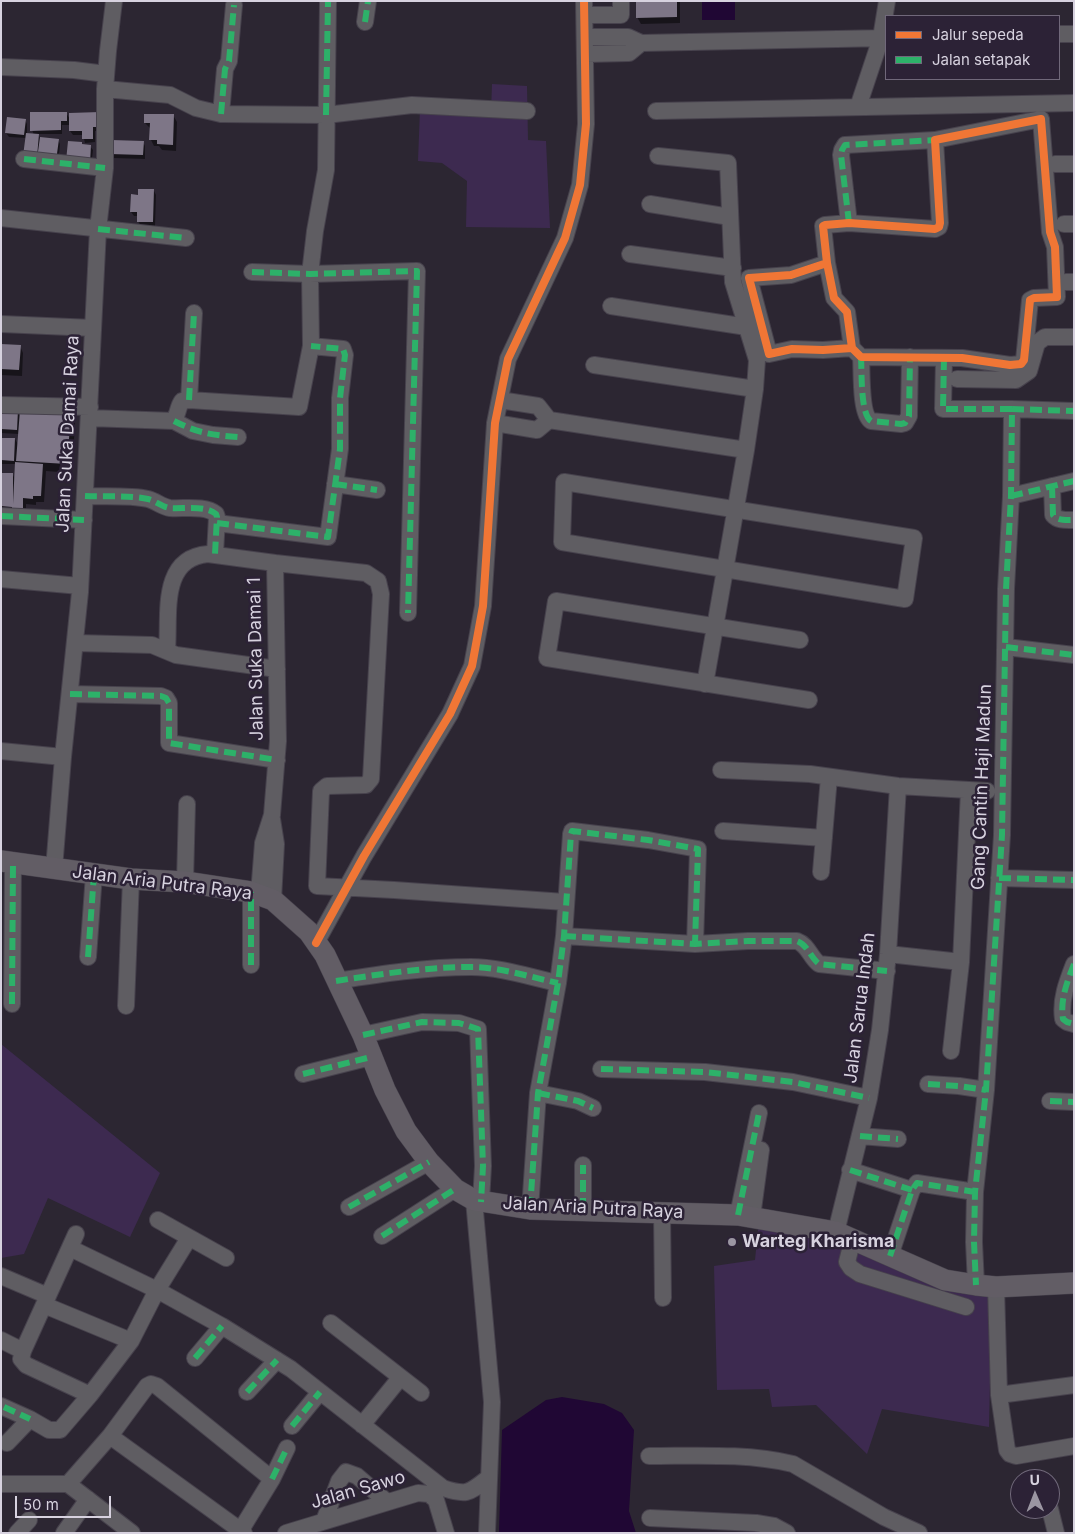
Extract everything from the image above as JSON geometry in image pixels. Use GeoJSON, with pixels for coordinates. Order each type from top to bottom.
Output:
{"type":"FeatureCollection","features":[{"type":"Feature","properties":{"kind":"main road","name":"Jalan Aria Putra Raya"},"geometry":{"type":"LineString","coordinates":[[7,862],[131,879],[185,882],[261,895],[309,932],[325,955],[385,1090],[406,1131],[428,1162],[455,1189],[478,1201],[530,1208],[745,1216],[845,1235],[945,1280],[986,1286],[1074,1283]]}},
{"type":"Feature","properties":{"kind":"street","name":"Jalan Suka Damai Raya"},"geometry":{"type":"LineString","coordinates":[[54,869],[62,757],[76,643],[80,589],[98,229],[105,168],[105,82],[114,1]]}},
{"type":"Feature","properties":{"kind":"street"},"geometry":{"type":"LineString","coordinates":[[174,421],[182,400],[299,407],[310,346],[310,274],[315,231],[326,170],[328,1]]}},
{"type":"Feature","properties":{"kind":"street"},"geometry":{"type":"LineString","coordinates":[[365,22],[368,1]]}},
{"type":"Feature","properties":{"kind":"street"},"geometry":{"type":"LineString","coordinates":[[316,943],[364,856],[450,714],[472,666],[483,606],[495,423],[508,359],[565,238],[580,185],[586,124],[585,8],[621,15],[620,1]]}},
{"type":"Feature","properties":{"kind":"street"},"geometry":{"type":"LineString","coordinates":[[886,15],[887,1]]}},
{"type":"Feature","properties":{"kind":"street"},"geometry":{"type":"LineString","coordinates":[[221,114],[225,69],[229,61],[234,5]]}},
{"type":"Feature","properties":{"kind":"street"},"geometry":{"type":"LineString","coordinates":[[1060,34],[1074,34]]}},
{"type":"Feature","properties":{"kind":"street"},"geometry":{"type":"LineString","coordinates":[[585,37],[628,37],[641,43],[884,38],[858,107]]}},
{"type":"Feature","properties":{"kind":"street"},"geometry":{"type":"LineString","coordinates":[[586,54],[629,53],[641,43]]}},
{"type":"Feature","properties":{"kind":"street"},"geometry":{"type":"LineString","coordinates":[[1,67],[74,70],[105,82],[170,94],[196,108],[221,114],[326,115],[412,105],[527,111]]}},
{"type":"Feature","properties":{"kind":"street"},"geometry":{"type":"LineString","coordinates":[[656,111],[1074,102]]}},
{"type":"Feature","properties":{"kind":"street"},"geometry":{"type":"LineString","coordinates":[[827,263],[791,275],[749,278],[769,354],[792,349],[823,350],[910,357],[962,358],[1010,365],[1021,364],[1024,360],[1030,300],[1034,298],[1057,297],[1055,246],[1050,232],[1041,119],[935,140],[845,145],[841,156],[849,223]]}},
{"type":"Feature","properties":{"kind":"street"},"geometry":{"type":"LineString","coordinates":[[910,357],[909,416],[906,423],[871,421],[867,419],[857,352],[847,312],[834,298],[827,263],[823,226],[849,223],[935,229],[939,227],[935,140]]}},
{"type":"Feature","properties":{"kind":"street"},"geometry":{"type":"LineString","coordinates":[[658,156],[728,163],[733,282],[757,360],[755,389],[746,450],[705,684]]}},
{"type":"Feature","properties":{"kind":"street"},"geometry":{"type":"LineString","coordinates":[[24,159],[105,168]]}},
{"type":"Feature","properties":{"kind":"street"},"geometry":{"type":"LineString","coordinates":[[1055,164],[1074,164]]}},
{"type":"Feature","properties":{"kind":"street"},"geometry":{"type":"LineString","coordinates":[[650,204],[730,217]]}},
{"type":"Feature","properties":{"kind":"street"},"geometry":{"type":"LineString","coordinates":[[1,218],[186,238]]}},
{"type":"Feature","properties":{"kind":"street"},"geometry":{"type":"LineString","coordinates":[[630,254],[733,268]]}},
{"type":"Feature","properties":{"kind":"street"},"geometry":{"type":"LineString","coordinates":[[252,272],[310,274],[418,271],[408,613]]}},
{"type":"Feature","properties":{"kind":"street"},"geometry":{"type":"LineString","coordinates":[[611,306],[747,327]]}},
{"type":"Feature","properties":{"kind":"street"},"geometry":{"type":"LineString","coordinates":[[189,400],[194,313]]}},
{"type":"Feature","properties":{"kind":"street"},"geometry":{"type":"LineString","coordinates":[[1,324],[93,328]]}},
{"type":"Feature","properties":{"kind":"street"},"geometry":{"type":"LineString","coordinates":[[957,379],[1016,380],[1029,371],[1037,343],[1045,337],[1074,337]]}},
{"type":"Feature","properties":{"kind":"street"},"geometry":{"type":"LineString","coordinates":[[217,523],[327,537],[340,448],[340,398],[345,354],[343,350],[310,346]]}},
{"type":"Feature","properties":{"kind":"street"},"geometry":{"type":"LineString","coordinates":[[944,358],[943,409],[1074,411]]}},
{"type":"Feature","properties":{"kind":"street"},"geometry":{"type":"LineString","coordinates":[[594,365],[755,389]]}},
{"type":"Feature","properties":{"kind":"street"},"geometry":{"type":"LineString","coordinates":[[500,400],[538,406],[549,420],[746,450]]}},
{"type":"Feature","properties":{"kind":"street"},"geometry":{"type":"LineString","coordinates":[[1,405],[174,421],[193,431],[238,437]]}},
{"type":"Feature","properties":{"kind":"street","name":"Gang Cantin Haji Madun"},"geometry":{"type":"LineString","coordinates":[[1012,409],[1011,496],[1006,589],[1002,835],[986,1090],[975,1192],[974,1242],[986,1286],[1007,1450],[1010,1454],[1016,1456],[1074,1446]]}},
{"type":"Feature","properties":{"kind":"street"},"geometry":{"type":"LineString","coordinates":[[495,423],[537,430],[549,420]]}},
{"type":"Feature","properties":{"kind":"street"},"geometry":{"type":"LineString","coordinates":[[1011,496],[1074,480]]}},
{"type":"Feature","properties":{"kind":"street"},"geometry":{"type":"LineString","coordinates":[[564,482],[735,510],[914,538],[905,599],[562,542],[564,482]]}},
{"type":"Feature","properties":{"kind":"street"},"geometry":{"type":"LineString","coordinates":[[335,484],[377,490]]}},
{"type":"Feature","properties":{"kind":"street"},"geometry":{"type":"LineString","coordinates":[[1052,486],[1052,515],[1060,520],[1074,520]]}},
{"type":"Feature","properties":{"kind":"street"},"geometry":{"type":"LineString","coordinates":[[85,496],[147,499],[169,508],[205,509],[215,512],[217,523],[215,554],[201,555],[194,558],[184,564],[172,578],[167,650]]}},
{"type":"Feature","properties":{"kind":"street"},"geometry":{"type":"LineString","coordinates":[[1,516],[84,520]]}},
{"type":"Feature","properties":{"kind":"street","name":"Jalan Suka Damai 1"},"geometry":{"type":"LineString","coordinates":[[215,554],[275,563],[278,669],[277,760],[272,815],[276,844],[261,895],[250,965]]}},
{"type":"Feature","properties":{"kind":"street"},"geometry":{"type":"LineString","coordinates":[[275,563],[366,573],[378,581],[381,594],[371,779],[366,785],[327,786],[321,791],[317,886],[565,902]]}},
{"type":"Feature","properties":{"kind":"street"},"geometry":{"type":"LineString","coordinates":[[1,580],[80,589]]}},
{"type":"Feature","properties":{"kind":"street"},"geometry":{"type":"LineString","coordinates":[[1,585],[80,589]]}},
{"type":"Feature","properties":{"kind":"street"},"geometry":{"type":"LineString","coordinates":[[800,640],[556,601],[547,658],[809,700]]}},
{"type":"Feature","properties":{"kind":"street"},"geometry":{"type":"LineString","coordinates":[[76,643],[152,645],[176,655],[202,660],[278,669]]}},
{"type":"Feature","properties":{"kind":"street"},"geometry":{"type":"LineString","coordinates":[[1006,647],[1074,655]]}},
{"type":"Feature","properties":{"kind":"street"},"geometry":{"type":"LineString","coordinates":[[70,694],[161,696],[166,698],[169,703],[169,743],[277,760]]}},
{"type":"Feature","properties":{"kind":"street"},"geometry":{"type":"LineString","coordinates":[[1,751],[62,757]]}},
{"type":"Feature","properties":{"kind":"street"},"geometry":{"type":"LineString","coordinates":[[721,770],[810,774],[898,786],[987,791]]}},
{"type":"Feature","properties":{"kind":"street"},"geometry":{"type":"LineString","coordinates":[[822,872],[829,778]]}},
{"type":"Feature","properties":{"kind":"street","name":"Jalan Sarua Indah"},"geometry":{"type":"LineString","coordinates":[[898,786],[887,971],[869,1098],[850,1170],[845,1235],[847,1262],[850,1268],[860,1274],[966,1307]]}},
{"type":"Feature","properties":{"kind":"street"},"geometry":{"type":"LineString","coordinates":[[951,1051],[961,962],[969,790]]}},
{"type":"Feature","properties":{"kind":"street"},"geometry":{"type":"LineString","coordinates":[[185,882],[187,804]]}},
{"type":"Feature","properties":{"kind":"street"},"geometry":{"type":"LineString","coordinates":[[530,1208],[538,1093],[558,983],[564,936],[565,902],[572,831],[695,847],[699,851],[695,944]]}},
{"type":"Feature","properties":{"kind":"street"},"geometry":{"type":"LineString","coordinates":[[723,831],[824,838]]}},
{"type":"Feature","properties":{"kind":"street"},"geometry":{"type":"LineString","coordinates":[[7,862],[12,1004]]}},
{"type":"Feature","properties":{"kind":"street"},"geometry":{"type":"LineString","coordinates":[[88,957],[94,874]]}},
{"type":"Feature","properties":{"kind":"street"},"geometry":{"type":"LineString","coordinates":[[999,878],[1074,880]]}},
{"type":"Feature","properties":{"kind":"street"},"geometry":{"type":"LineString","coordinates":[[126,1006],[131,879]]}},
{"type":"Feature","properties":{"kind":"street"},"geometry":{"type":"LineString","coordinates":[[564,936],[695,944],[797,941],[804,944],[815,961],[820,964],[887,971]]}},
{"type":"Feature","properties":{"kind":"street"},"geometry":{"type":"LineString","coordinates":[[888,954],[961,962]]}},
{"type":"Feature","properties":{"kind":"street"},"geometry":{"type":"LineString","coordinates":[[1074,964],[1064,994],[1062,1014],[1063,1020],[1074,1024]]}},
{"type":"Feature","properties":{"kind":"street"},"geometry":{"type":"LineString","coordinates":[[336,981],[388,973],[472,967],[498,970],[558,983]]}},
{"type":"Feature","properties":{"kind":"street"},"geometry":{"type":"LineString","coordinates":[[362,1035],[422,1022],[459,1023],[478,1029],[483,1166],[478,1201],[492,1402],[487,1533]]}},
{"type":"Feature","properties":{"kind":"street"},"geometry":{"type":"LineString","coordinates":[[303,1074],[371,1057]]}},
{"type":"Feature","properties":{"kind":"street"},"geometry":{"type":"LineString","coordinates":[[602,1069],[705,1072],[793,1082],[869,1098]]}},
{"type":"Feature","properties":{"kind":"street"},"geometry":{"type":"LineString","coordinates":[[928,1084],[986,1090]]}},
{"type":"Feature","properties":{"kind":"street"},"geometry":{"type":"LineString","coordinates":[[538,1093],[578,1102],[593,1108]]}},
{"type":"Feature","properties":{"kind":"street"},"geometry":{"type":"LineString","coordinates":[[1050,1101],[1074,1102]]}},
{"type":"Feature","properties":{"kind":"street"},"geometry":{"type":"LineString","coordinates":[[745,1216],[758,1113]]}},
{"type":"Feature","properties":{"kind":"street"},"geometry":{"type":"LineString","coordinates":[[860,1136],[898,1138]]}},
{"type":"Feature","properties":{"kind":"street"},"geometry":{"type":"LineString","coordinates":[[745,1216],[762,1148]]}},
{"type":"Feature","properties":{"kind":"street"},"geometry":{"type":"LineString","coordinates":[[349,1207],[428,1162]]}},
{"type":"Feature","properties":{"kind":"street"},"geometry":{"type":"LineString","coordinates":[[583,1165],[583,1210]]}},
{"type":"Feature","properties":{"kind":"street"},"geometry":{"type":"LineString","coordinates":[[850,1170],[912,1190]]}},
{"type":"Feature","properties":{"kind":"street"},"geometry":{"type":"LineString","coordinates":[[890,1256],[914,1185],[921,1182],[975,1192]]}},
{"type":"Feature","properties":{"kind":"street"},"geometry":{"type":"LineString","coordinates":[[382,1236],[455,1189]]}},
{"type":"Feature","properties":{"kind":"street"},"geometry":{"type":"LineString","coordinates":[[662,1212],[663,1298]]}},
{"type":"Feature","properties":{"kind":"street"},"geometry":{"type":"LineString","coordinates":[[158,1220],[226,1258]]}},
{"type":"Feature","properties":{"kind":"street"},"geometry":{"type":"LineString","coordinates":[[2,1406],[49,1430],[60,1430],[90,1395],[131,1341],[157,1290],[189,1238]]}},
{"type":"Feature","properties":{"kind":"street"},"geometry":{"type":"LineString","coordinates":[[90,1395],[26,1365],[21,1359],[73,1241],[222,1326],[291,1369],[443,1488],[459,1493],[472,1491],[488,1478]]}},
{"type":"Feature","properties":{"kind":"street"},"geometry":{"type":"LineString","coordinates":[[1,1276],[131,1341]]}},
{"type":"Feature","properties":{"kind":"street"},"geometry":{"type":"LineString","coordinates":[[331,1323],[400,1378],[421,1392]]}},
{"type":"Feature","properties":{"kind":"street"},"geometry":{"type":"LineString","coordinates":[[195,1358],[222,1326]]}},
{"type":"Feature","properties":{"kind":"street"},"geometry":{"type":"LineString","coordinates":[[1,1340],[23,1351]]}},
{"type":"Feature","properties":{"kind":"street"},"geometry":{"type":"LineString","coordinates":[[247,1392],[277,1360]]}},
{"type":"Feature","properties":{"kind":"street"},"geometry":{"type":"LineString","coordinates":[[362,1425],[400,1378]]}},
{"type":"Feature","properties":{"kind":"street"},"geometry":{"type":"LineString","coordinates":[[68,1484],[110,1436],[147,1386],[151,1384],[157,1386],[272,1479]]}},
{"type":"Feature","properties":{"kind":"street"},"geometry":{"type":"LineString","coordinates":[[999,1395],[1074,1385]]}},
{"type":"Feature","properties":{"kind":"street"},"geometry":{"type":"LineString","coordinates":[[292,1426],[320,1392]]}},
{"type":"Feature","properties":{"kind":"street"},"geometry":{"type":"LineString","coordinates":[[7,1443],[30,1419]]}},
{"type":"Feature","properties":{"kind":"street"},"geometry":{"type":"LineString","coordinates":[[110,1436],[241,1532],[272,1479],[287,1448]]}},
{"type":"Feature","properties":{"kind":"street"},"geometry":{"type":"LineString","coordinates":[[650,1456],[720,1456],[777,1460],[793,1464],[884,1517],[919,1533]]}},
{"type":"Feature","properties":{"kind":"street"},"geometry":{"type":"LineString","coordinates":[[324,1521],[339,1481],[346,1472],[357,1476],[387,1502]]}},
{"type":"Feature","properties":{"kind":"street"},"geometry":{"type":"LineString","coordinates":[[1,1484],[68,1484],[132,1533]]}},
{"type":"Feature","properties":{"kind":"street","name":"Jalan Sawo"},"geometry":{"type":"LineString","coordinates":[[286,1533],[418,1493],[429,1494],[436,1500],[446,1533]]}},
{"type":"Feature","properties":{"kind":"street"},"geometry":{"type":"LineString","coordinates":[[64,1533],[88,1499]]}},
{"type":"Feature","properties":{"kind":"street"},"geometry":{"type":"LineString","coordinates":[[650,1518],[756,1523],[774,1526],[787,1533]]}},
{"type":"Feature","properties":{"kind":"street"},"geometry":{"type":"LineString","coordinates":[[1052,1519],[1056,1533]]}},
{"type":"Feature","properties":{"kind":"street"},"geometry":{"type":"LineString","coordinates":[[17,1533],[29,1520]]}},
{"type":"Feature","properties":{"kind":"shaded area"},"geometry":{"type":"Polygon","coordinates":[[[702,1],[735,1],[735,20],[702,20],[702,1]]]}},
{"type":"Feature","properties":{"kind":"shaded area"},"geometry":{"type":"Polygon","coordinates":[[[492,84],[527,86],[528,140],[546,141],[550,228],[466,227],[467,181],[442,163],[418,161],[420,109],[491,112],[492,84]]]}},
{"type":"Feature","properties":{"kind":"shaded area"},"geometry":{"type":"Polygon","coordinates":[[[1,1044],[160,1173],[130,1237],[48,1198],[24,1254],[1,1258],[1,1044]]]}},
{"type":"Feature","properties":{"kind":"shaded area"},"geometry":{"type":"Polygon","coordinates":[[[759,1220],[817,1230],[992,1292],[989,1427],[882,1409],[867,1454],[816,1405],[772,1407],[769,1389],[717,1390],[714,1266],[755,1260],[759,1220]]]}},
{"type":"Feature","properties":{"kind":"shaded area"},"geometry":{"type":"Polygon","coordinates":[[[562,1397],[604,1404],[622,1413],[634,1430],[629,1511],[636,1533],[499,1533],[502,1430],[546,1400],[562,1397]]]}},
{"type":"Feature","properties":{"kind":"building"},"geometry":{"type":"Polygon","coordinates":[[[636,1],[677,1],[677,17],[636,18],[636,1]]]}},
{"type":"Feature","properties":{"kind":"building"},"geometry":{"type":"Polygon","coordinates":[[[30,112],[67,112],[67,121],[61,121],[61,130],[30,131],[30,112]]]}},
{"type":"Feature","properties":{"kind":"building"},"geometry":{"type":"Polygon","coordinates":[[[100,112],[100,127],[93,127],[93,139],[82,139],[82,131],[69,131],[69,113],[100,112]]]}},
{"type":"Feature","properties":{"kind":"building"},"geometry":{"type":"Polygon","coordinates":[[[144,114],[174,114],[173,145],[157,144],[157,140],[149,140],[150,123],[144,123],[144,114]]]}},
{"type":"Feature","properties":{"kind":"building"},"geometry":{"type":"Polygon","coordinates":[[[7,117],[26,119],[24,135],[5,133],[7,117]]]}},
{"type":"Feature","properties":{"kind":"building"},"geometry":{"type":"Polygon","coordinates":[[[26,133],[39,134],[37,157],[23,156],[26,133]]]}},
{"type":"Feature","properties":{"kind":"building"},"geometry":{"type":"Polygon","coordinates":[[[40,137],[59,139],[56,161],[37,159],[40,137]]]}},
{"type":"Feature","properties":{"kind":"building"},"geometry":{"type":"Polygon","coordinates":[[[111,140],[144,141],[143,155],[110,154],[111,140]]]}},
{"type":"Feature","properties":{"kind":"building"},"geometry":{"type":"Polygon","coordinates":[[[68,141],[91,145],[90,163],[66,161],[68,141]]]}},
{"type":"Feature","properties":{"kind":"building"},"geometry":{"type":"Polygon","coordinates":[[[138,189],[154,189],[153,222],[137,222],[137,212],[130,212],[131,194],[138,195],[138,189]]]}},
{"type":"Feature","properties":{"kind":"building"},"geometry":{"type":"Polygon","coordinates":[[[1,344],[21,345],[19,370],[1,369],[1,344]]]}},
{"type":"Feature","properties":{"kind":"building"},"geometry":{"type":"Polygon","coordinates":[[[1,409],[18,410],[17,430],[1,429],[1,409]]]}},
{"type":"Feature","properties":{"kind":"building"},"geometry":{"type":"Polygon","coordinates":[[[20,410],[71,414],[67,464],[16,461],[20,410]]]}},
{"type":"Feature","properties":{"kind":"building"},"geometry":{"type":"Polygon","coordinates":[[[1,438],[15,438],[14,461],[1,460],[1,438]]]}},
{"type":"Feature","properties":{"kind":"building"},"geometry":{"type":"Polygon","coordinates":[[[15,462],[43,464],[41,496],[33,496],[33,499],[23,498],[23,510],[1,506],[1,473],[13,473],[13,504],[15,462]]]}},
{"type":"Feature","properties":{"kind":"marked path"},"geometry":{"type":"LineString","coordinates":[[326,115],[328,1]]}},
{"type":"Feature","properties":{"kind":"marked path"},"geometry":{"type":"LineString","coordinates":[[365,22],[368,1]]}},
{"type":"Feature","properties":{"kind":"marked path"},"geometry":{"type":"LineString","coordinates":[[221,114],[225,69],[229,61],[234,5]]}},
{"type":"Feature","properties":{"kind":"marked path"},"geometry":{"type":"LineString","coordinates":[[849,223],[841,155],[845,145],[935,140]]}},
{"type":"Feature","properties":{"kind":"marked path"},"geometry":{"type":"LineString","coordinates":[[24,159],[105,168]]}},
{"type":"Feature","properties":{"kind":"marked path"},"geometry":{"type":"LineString","coordinates":[[98,229],[186,238]]}},
{"type":"Feature","properties":{"kind":"marked path"},"geometry":{"type":"LineString","coordinates":[[252,272],[310,274],[417,271],[408,613]]}},
{"type":"Feature","properties":{"kind":"marked path"},"geometry":{"type":"LineString","coordinates":[[189,400],[194,313]]}},
{"type":"Feature","properties":{"kind":"marked path"},"geometry":{"type":"LineString","coordinates":[[217,523],[328,537],[340,449],[340,398],[345,355],[343,349],[311,346]]}},
{"type":"Feature","properties":{"kind":"marked path"},"geometry":{"type":"LineString","coordinates":[[861,357],[863,401],[867,417],[871,421],[901,424],[905,423],[909,416],[910,357]]}},
{"type":"Feature","properties":{"kind":"marked path"},"geometry":{"type":"LineString","coordinates":[[944,358],[943,409],[1012,409],[1011,496],[1006,589],[1002,835],[986,1090],[975,1192],[974,1242],[976,1285]]}},
{"type":"Feature","properties":{"kind":"marked path"},"geometry":{"type":"LineString","coordinates":[[1012,409],[1074,411]]}},
{"type":"Feature","properties":{"kind":"marked path"},"geometry":{"type":"LineString","coordinates":[[174,421],[205,433],[238,437]]}},
{"type":"Feature","properties":{"kind":"marked path"},"geometry":{"type":"LineString","coordinates":[[1011,496],[1074,481]]}},
{"type":"Feature","properties":{"kind":"marked path"},"geometry":{"type":"LineString","coordinates":[[335,484],[377,490]]}},
{"type":"Feature","properties":{"kind":"marked path"},"geometry":{"type":"LineString","coordinates":[[1052,486],[1053,515],[1060,519],[1074,520]]}},
{"type":"Feature","properties":{"kind":"marked path"},"geometry":{"type":"LineString","coordinates":[[85,496],[141,498],[170,508],[200,508],[211,511],[217,517],[215,554]]}},
{"type":"Feature","properties":{"kind":"marked path"},"geometry":{"type":"LineString","coordinates":[[1,516],[84,520]]}},
{"type":"Feature","properties":{"kind":"marked path"},"geometry":{"type":"LineString","coordinates":[[1006,647],[1074,655]]}},
{"type":"Feature","properties":{"kind":"marked path"},"geometry":{"type":"LineString","coordinates":[[70,694],[161,696],[166,698],[169,703],[169,743],[277,760]]}},
{"type":"Feature","properties":{"kind":"marked path"},"geometry":{"type":"LineString","coordinates":[[530,1209],[538,1093],[558,983],[564,936],[572,831],[648,840],[698,849],[695,944]]}},
{"type":"Feature","properties":{"kind":"marked path"},"geometry":{"type":"LineString","coordinates":[[12,1004],[13,863]]}},
{"type":"Feature","properties":{"kind":"marked path"},"geometry":{"type":"LineString","coordinates":[[88,957],[94,874]]}},
{"type":"Feature","properties":{"kind":"marked path"},"geometry":{"type":"LineString","coordinates":[[999,878],[1074,880]]}},
{"type":"Feature","properties":{"kind":"marked path"},"geometry":{"type":"LineString","coordinates":[[251,892],[251,965]]}},
{"type":"Feature","properties":{"kind":"marked path"},"geometry":{"type":"LineString","coordinates":[[564,936],[695,944],[797,941],[804,945],[819,964],[887,971]]}},
{"type":"Feature","properties":{"kind":"marked path"},"geometry":{"type":"LineString","coordinates":[[1074,964],[1062,1005],[1063,1019],[1074,1024]]}},
{"type":"Feature","properties":{"kind":"marked path"},"geometry":{"type":"LineString","coordinates":[[336,981],[387,973],[454,967],[482,967],[504,970],[558,983]]}},
{"type":"Feature","properties":{"kind":"marked path"},"geometry":{"type":"LineString","coordinates":[[363,1035],[422,1022],[459,1023],[478,1029],[483,1166],[481,1202]]}},
{"type":"Feature","properties":{"kind":"marked path"},"geometry":{"type":"LineString","coordinates":[[303,1074],[371,1057]]}},
{"type":"Feature","properties":{"kind":"marked path"},"geometry":{"type":"LineString","coordinates":[[601,1069],[705,1072],[793,1082],[869,1098]]}},
{"type":"Feature","properties":{"kind":"marked path"},"geometry":{"type":"LineString","coordinates":[[928,1084],[986,1090]]}},
{"type":"Feature","properties":{"kind":"marked path"},"geometry":{"type":"LineString","coordinates":[[538,1093],[578,1101],[593,1108]]}},
{"type":"Feature","properties":{"kind":"marked path"},"geometry":{"type":"LineString","coordinates":[[1050,1101],[1074,1102]]}},
{"type":"Feature","properties":{"kind":"marked path"},"geometry":{"type":"LineString","coordinates":[[738,1215],[759,1113]]}},
{"type":"Feature","properties":{"kind":"marked path"},"geometry":{"type":"LineString","coordinates":[[860,1136],[898,1139]]}},
{"type":"Feature","properties":{"kind":"marked path"},"geometry":{"type":"LineString","coordinates":[[349,1207],[429,1162]]}},
{"type":"Feature","properties":{"kind":"marked path"},"geometry":{"type":"LineString","coordinates":[[583,1165],[583,1210]]}},
{"type":"Feature","properties":{"kind":"marked path"},"geometry":{"type":"LineString","coordinates":[[850,1170],[912,1190]]}},
{"type":"Feature","properties":{"kind":"marked path"},"geometry":{"type":"LineString","coordinates":[[890,1256],[912,1190],[917,1183],[975,1192]]}},
{"type":"Feature","properties":{"kind":"marked path"},"geometry":{"type":"LineString","coordinates":[[382,1236],[455,1189]]}},
{"type":"Feature","properties":{"kind":"marked path"},"geometry":{"type":"LineString","coordinates":[[195,1358],[222,1326]]}},
{"type":"Feature","properties":{"kind":"marked path"},"geometry":{"type":"LineString","coordinates":[[247,1392],[277,1360]]}},
{"type":"Feature","properties":{"kind":"marked path"},"geometry":{"type":"LineString","coordinates":[[292,1426],[320,1392]]}},
{"type":"Feature","properties":{"kind":"marked path"},"geometry":{"type":"LineString","coordinates":[[4,1407],[30,1419]]}},
{"type":"Feature","properties":{"kind":"marked path"},"geometry":{"type":"LineString","coordinates":[[272,1479],[287,1448]]}},
{"type":"Feature","properties":{"kind":"cycle path"},"geometry":{"type":"LineString","coordinates":[[316,943],[364,856],[450,714],[472,666],[483,606],[495,423],[508,359],[565,238],[580,185],[586,124],[584,1]]}},
{"type":"Feature","properties":{"kind":"cycle path"},"geometry":{"type":"LineString","coordinates":[[827,263],[823,226],[825,225],[849,223],[935,229],[939,227],[935,140],[1041,119],[1050,232],[1055,247],[1057,297],[1034,298],[1030,300],[1024,360],[1021,364],[1010,365],[962,358],[861,357],[852,348],[847,312],[834,298],[827,263],[791,275],[749,278],[769,354],[792,349],[823,350],[852,348]]}},
{"type":"Feature","properties":{"kind":"place","name":"Warteg Kharisma"},"geometry":{"type":"Point","coordinates":[732,1242]}}]}
